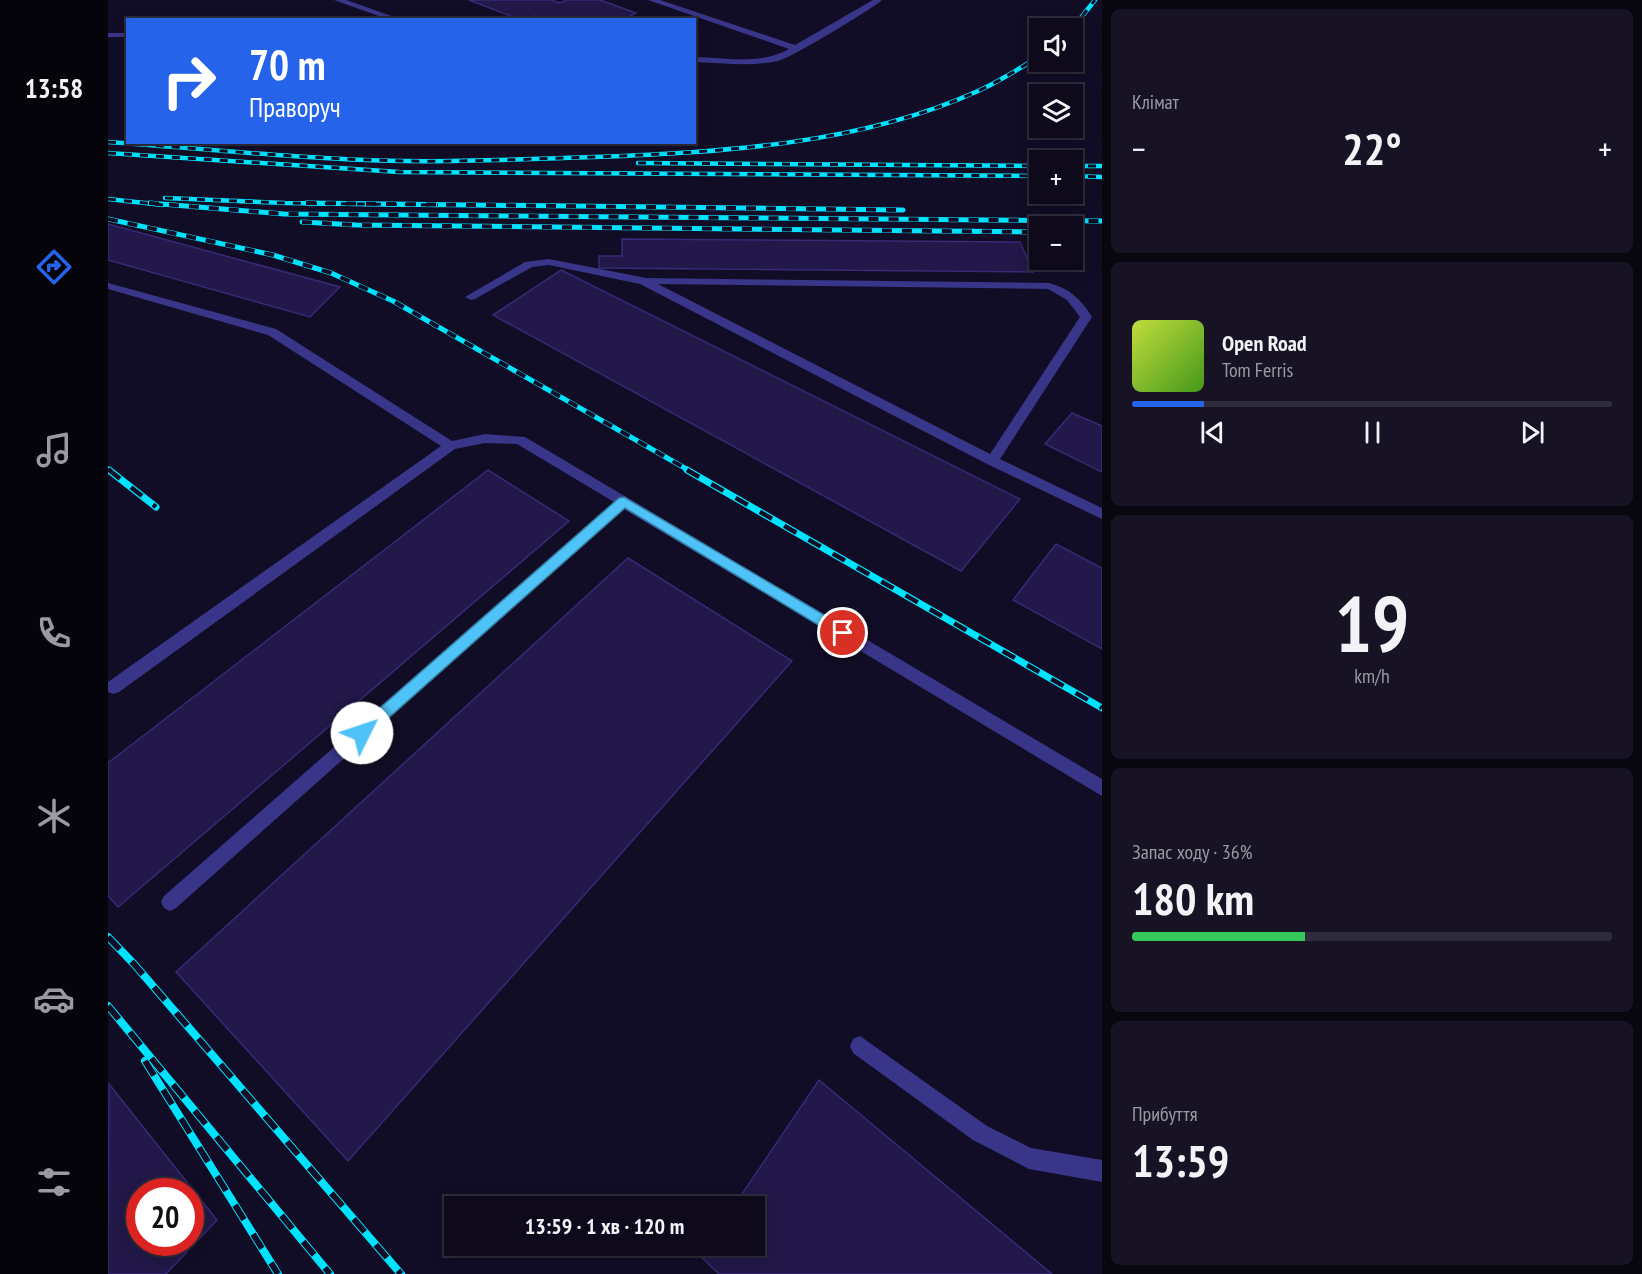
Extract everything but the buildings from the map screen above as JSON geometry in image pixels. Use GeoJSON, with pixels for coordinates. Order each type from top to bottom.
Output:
{"type":"FeatureCollection","features":[{"type":"Feature","properties":{"kind":"lane"},"geometry":{"type":"LineString","coordinates":[[338,0],[393,18]]}},
{"type":"Feature","properties":{"kind":"lane"},"geometry":{"type":"LineString","coordinates":[[652,0],[797,50]]}},
{"type":"Feature","properties":{"kind":"lane"},"geometry":{"type":"LineString","coordinates":[[696,59],[756,62],[779,58],[797,50],[878,0]]}},
{"type":"Feature","properties":{"kind":"lane"},"geometry":{"type":"LineString","coordinates":[[681,18],[694,14]]}},
{"type":"Feature","properties":{"kind":"lane"},"geometry":{"type":"LineString","coordinates":[[108,35],[126,35]]}},
{"type":"Feature","properties":{"kind":"lane"},"geometry":{"type":"LineString","coordinates":[[471,297],[529,264],[549,262],[643,281],[1049,286],[1066,293],[1077,301],[1086,317],[992,461]]}},
{"type":"Feature","properties":{"kind":"lane"},"geometry":{"type":"LineString","coordinates":[[643,281],[992,461],[1102,514]]}},
{"type":"Feature","properties":{"kind":"lane"},"geometry":{"type":"LineString","coordinates":[[108,286],[272,332],[450,446]]}},
{"type":"Feature","properties":{"kind":"lane"},"geometry":{"type":"LineString","coordinates":[[113,687],[450,446],[474,439],[498,437],[520,440],[1102,788]]}},
{"type":"Feature","properties":{"kind":"lane"},"geometry":{"type":"LineString","coordinates":[[170,902],[624,501]]}},
{"type":"Feature","properties":{"kind":"lane"},"geometry":{"type":"LineString","coordinates":[[860,1046],[980,1133],[1029,1158],[1102,1171]]}},
{"type":"Feature","properties":{"kind":"railway"},"geometry":{"type":"LineString","coordinates":[[1081,18],[1095,0]]}},
{"type":"Feature","properties":{"kind":"railway"},"geometry":{"type":"LineString","coordinates":[[134,144],[292,156],[403,161],[594,157],[740,148],[838,134],[886,123],[933,109],[978,91],[1029,63]]}},
{"type":"Feature","properties":{"kind":"railway"},"geometry":{"type":"LineString","coordinates":[[108,142],[126,143]]}},
{"type":"Feature","properties":{"kind":"railway"},"geometry":{"type":"LineString","coordinates":[[108,153],[399,172],[1029,176]]}},
{"type":"Feature","properties":{"kind":"railway"},"geometry":{"type":"LineString","coordinates":[[638,163],[1029,166]]}},
{"type":"Feature","properties":{"kind":"railway"},"geometry":{"type":"LineString","coordinates":[[1083,166],[1102,166]]}},
{"type":"Feature","properties":{"kind":"railway"},"geometry":{"type":"LineString","coordinates":[[1083,176],[1102,177]]}},
{"type":"Feature","properties":{"kind":"railway"},"geometry":{"type":"LineString","coordinates":[[165,198],[285,203],[438,205]]}},
{"type":"Feature","properties":{"kind":"railway"},"geometry":{"type":"LineString","coordinates":[[108,199],[163,205]]}},
{"type":"Feature","properties":{"kind":"railway"},"geometry":{"type":"LineString","coordinates":[[149,203],[284,214],[1102,221]]}},
{"type":"Feature","properties":{"kind":"railway"},"geometry":{"type":"LineString","coordinates":[[306,203],[903,210]]}},
{"type":"Feature","properties":{"kind":"railway"},"geometry":{"type":"LineString","coordinates":[[108,219],[273,255],[331,273],[393,301],[690,471]]}},
{"type":"Feature","properties":{"kind":"railway"},"geometry":{"type":"LineString","coordinates":[[302,222],[356,225],[1029,232]]}},
{"type":"Feature","properties":{"kind":"railway"},"geometry":{"type":"LineString","coordinates":[[109,470],[156,507]]}},
{"type":"Feature","properties":{"kind":"railway"},"geometry":{"type":"LineString","coordinates":[[687,470],[1102,708]]}},
{"type":"Feature","properties":{"kind":"railway"},"geometry":{"type":"LineString","coordinates":[[108,937],[134,964],[401,1274]]}},
{"type":"Feature","properties":{"kind":"railway"},"geometry":{"type":"LineString","coordinates":[[108,1006],[330,1274]]}},
{"type":"Feature","properties":{"kind":"railway"},"geometry":{"type":"LineString","coordinates":[[145,1061],[278,1274]]}},
{"type":"Feature","properties":{"kind":"route"},"geometry":{"type":"LineString","coordinates":[[362,733],[624,501],[843,633]]}}]}
